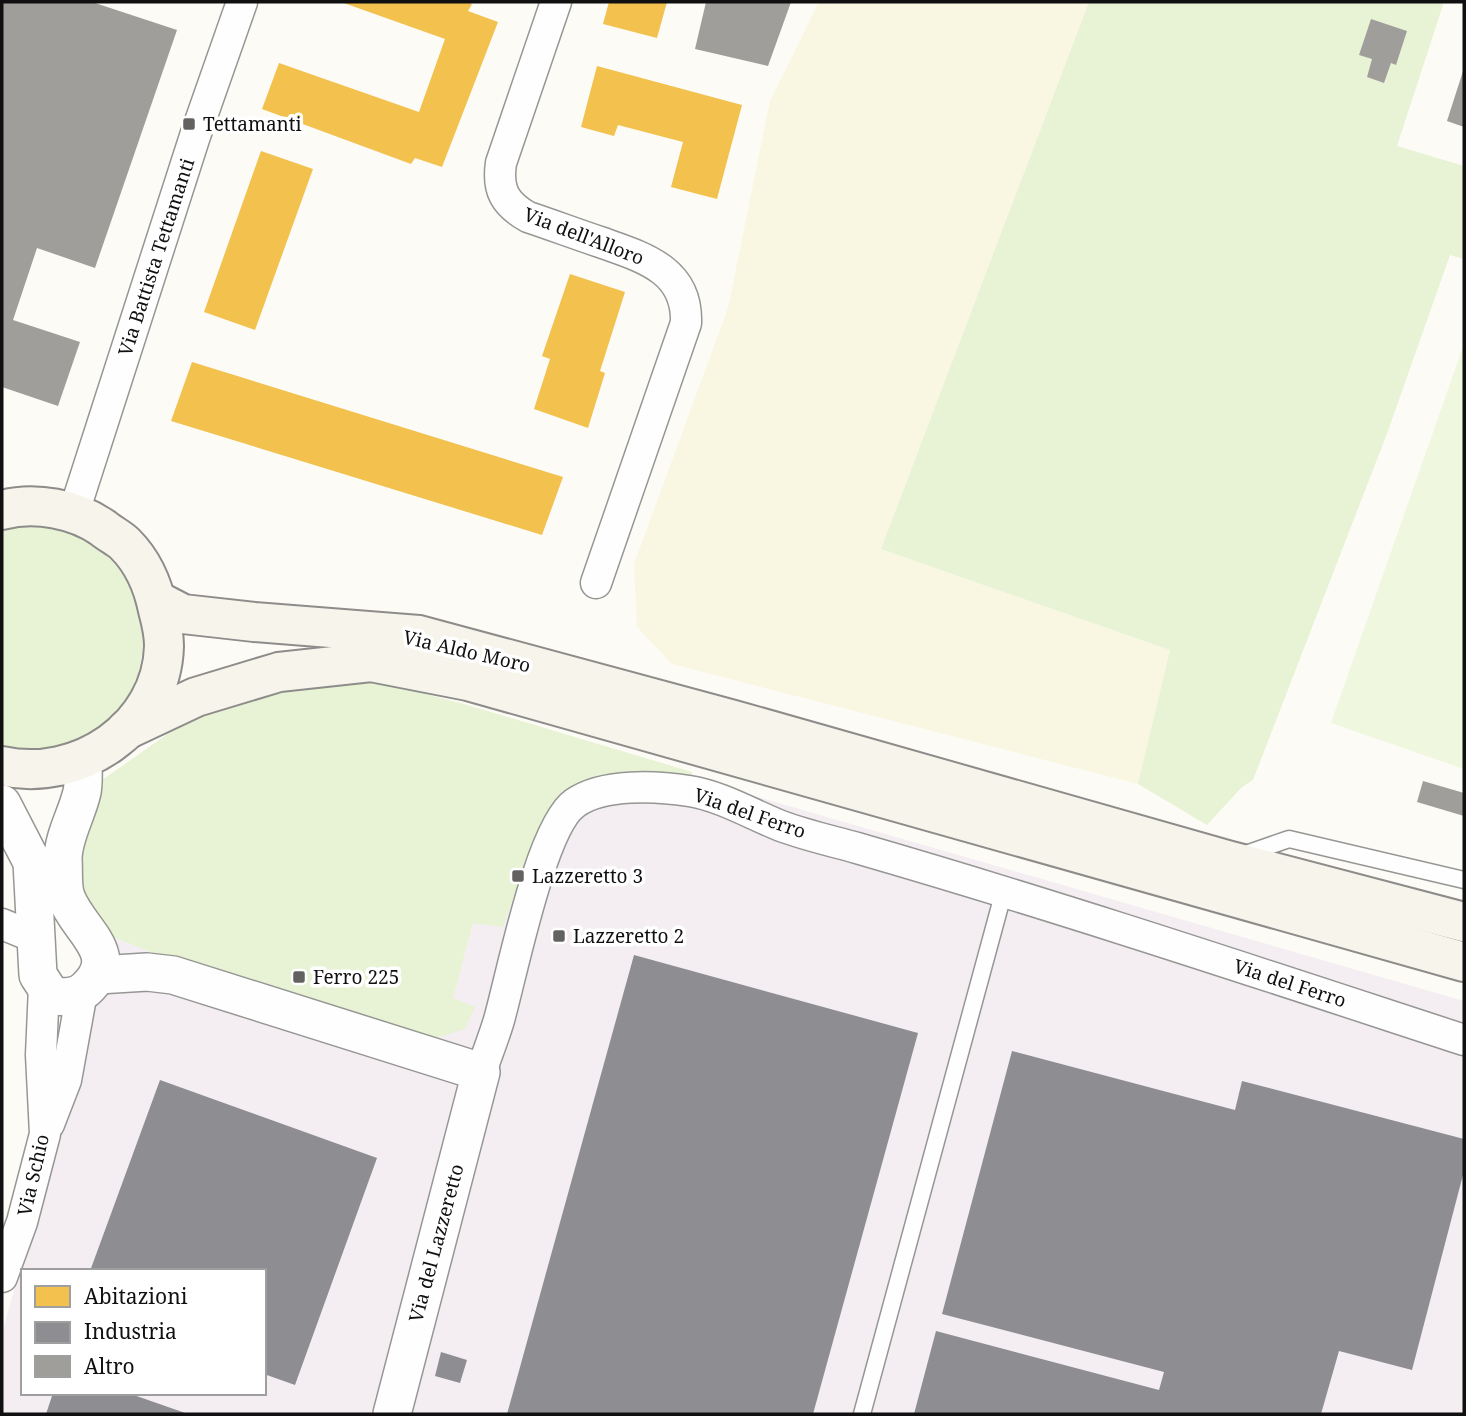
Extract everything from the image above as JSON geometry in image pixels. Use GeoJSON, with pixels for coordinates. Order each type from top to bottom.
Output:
{"type":"FeatureCollection","features":[{"type":"Feature","properties":{"kind":"main road","name":"Via Aldo Moro"},"geometry":{"type":"LineString","coordinates":[[2,766],[18,770],[51,769],[83,760],[106,748],[126,730],[145,706],[158,678],[164,647],[150,578],[126,545],[93,521],[74,512],[30,506],[3,508]]}},
{"type":"Feature","properties":{"kind":"main road","name":"Via Aldo Moro"},"geometry":{"type":"LineString","coordinates":[[156,600],[183,614],[419,635],[734,720],[1227,860]]}},
{"type":"Feature","properties":{"kind":"main road","name":"Via Aldo Moro"},"geometry":{"type":"LineString","coordinates":[[126,730],[196,697],[279,672],[371,662],[468,681],[1464,962]]}},
{"type":"Feature","properties":{"kind":"main road"},"geometry":{"type":"LineString","coordinates":[[1227,860],[1464,922]]}},
{"type":"Feature","properties":{"kind":"street","name":"Via Battista Tettamanti"},"geometry":{"type":"LineString","coordinates":[[74,512],[195,136],[242,2]]}},
{"type":"Feature","properties":{"kind":"street","name":"Via dell'Alloro"},"geometry":{"type":"LineString","coordinates":[[555,2],[501,163],[499,176],[503,192],[512,208],[528,217],[653,262],[672,280],[686,306],[686,323],[596,583]]}},
{"type":"Feature","properties":{"kind":"street"},"geometry":{"type":"LineString","coordinates":[[45,1134],[66,1080],[90,984],[102,965],[99,948],[65,896],[63,852],[83,790],[83,760]]}},
{"type":"Feature","properties":{"kind":"street","name":"Via del Ferro"},"geometry":{"type":"LineString","coordinates":[[481,1072],[498,1023],[545,850],[561,816],[576,802],[595,794],[620,789],[693,791],[738,806],[783,827],[1004,891],[1464,1040]]}},
{"type":"Feature","properties":{"kind":"street","name":"Via Schio"},"geometry":{"type":"LineString","coordinates":[[2,804],[32,862],[38,975],[44,986],[41,1055],[45,1134],[22,1222],[2,1277]]}},
{"type":"Feature","properties":{"kind":"street"},"geometry":{"type":"LineString","coordinates":[[2,924],[36,938]]}},
{"type":"Feature","properties":{"kind":"street"},"geometry":{"type":"LineString","coordinates":[[87,932],[111,945],[148,957],[173,975]]}},
{"type":"Feature","properties":{"kind":"street"},"geometry":{"type":"LineString","coordinates":[[44,986],[51,995],[71,996],[90,984],[147,972],[173,975],[481,1072]]}},
{"type":"Feature","properties":{"kind":"street","name":"Via del Lazzeretto"},"geometry":{"type":"LineString","coordinates":[[392,1414],[481,1072]]}},
{"type":"Feature","properties":{"kind":"lane"},"geometry":{"type":"LineString","coordinates":[[1227,860],[1289,839],[1464,880]]}},
{"type":"Feature","properties":{"kind":"lane"},"geometry":{"type":"LineString","coordinates":[[862,1414],[1004,891]]}},
{"type":"Feature","properties":{"kind":"shaded area"},"geometry":{"type":"Polygon","coordinates":[[[819,2],[1089,2],[881,549],[1170,650],[1138,784],[672,664],[637,627],[634,564],[728,308],[770,101],[819,2]]]}},
{"type":"Feature","properties":{"kind":"shaded area"},"geometry":{"type":"Polygon","coordinates":[[[692,778],[1464,1001],[1464,1414],[2,1414],[2,1334],[110,936],[184,965],[474,1007],[452,998],[473,923],[551,809],[692,778]]]}},
{"type":"Feature","properties":{"kind":"green space"},"geometry":{"type":"Polygon","coordinates":[[[1089,2],[1444,2],[1397,146],[1464,166],[1464,259],[1450,255],[1388,431],[1253,780],[1242,787],[1207,825],[1138,784],[1170,650],[881,549],[1089,2]]]}},
{"type":"Feature","properties":{"kind":"green space"},"geometry":{"type":"Polygon","coordinates":[[[1464,344],[1464,769],[1331,723],[1464,344]]]}},
{"type":"Feature","properties":{"kind":"green space"},"geometry":{"type":"Polygon","coordinates":[[[26,526],[69,533],[92,544],[117,567],[133,594],[142,624],[142,655],[134,685],[119,711],[96,733],[65,748],[41,752],[2,750],[2,530],[26,526]]]}},
{"type":"Feature","properties":{"kind":"green space"},"geometry":{"type":"Polygon","coordinates":[[[329,681],[391,685],[464,704],[692,772],[693,776],[551,809],[539,828],[503,927],[473,923],[453,998],[475,1007],[465,1029],[436,1038],[415,1039],[184,965],[110,936],[74,879],[101,781],[189,719],[229,701],[329,681]]]}},
{"type":"Feature","properties":{"kind":"building: Abitazioni"},"geometry":{"type":"Polygon","coordinates":[[[341,2],[467,2],[472,4],[468,11],[498,22],[442,167],[415,158],[411,164],[262,109],[279,63],[419,112],[445,39],[341,2]]]}},
{"type":"Feature","properties":{"kind":"building: Abitazioni"},"geometry":{"type":"Polygon","coordinates":[[[609,2],[667,2],[657,38],[603,24],[609,2]]]}},
{"type":"Feature","properties":{"kind":"building: Abitazioni"},"geometry":{"type":"Polygon","coordinates":[[[597,66],[742,105],[717,199],[671,187],[683,142],[618,125],[614,136],[581,127],[597,66]]]}},
{"type":"Feature","properties":{"kind":"building: Abitazioni"},"geometry":{"type":"Polygon","coordinates":[[[261,151],[313,169],[255,330],[204,312],[261,151]]]}},
{"type":"Feature","properties":{"kind":"building: Abitazioni"},"geometry":{"type":"Polygon","coordinates":[[[570,274],[625,292],[600,371],[605,373],[588,428],[534,409],[550,359],[542,356],[570,274]]]}},
{"type":"Feature","properties":{"kind":"building: Abitazioni"},"geometry":{"type":"Polygon","coordinates":[[[192,362],[563,477],[542,535],[171,421],[192,362]]]}},
{"type":"Feature","properties":{"kind":"building: Industria"},"geometry":{"type":"Polygon","coordinates":[[[634,955],[918,1033],[813,1414],[507,1414],[634,955]]]}},
{"type":"Feature","properties":{"kind":"building: Industria"},"geometry":{"type":"Polygon","coordinates":[[[1012,1051],[1235,1110],[1242,1081],[1464,1139],[1464,1171],[1412,1370],[1339,1351],[1321,1414],[914,1414],[936,1331],[1159,1390],[1164,1372],[942,1314],[1012,1051]]]}},
{"type":"Feature","properties":{"kind":"building: Industria"},"geometry":{"type":"Polygon","coordinates":[[[160,1080],[377,1158],[295,1385],[266,1375],[266,1269],[91,1269],[160,1080]]]}},
{"type":"Feature","properties":{"kind":"building: Industria"},"geometry":{"type":"Polygon","coordinates":[[[441,1352],[467,1360],[460,1383],[435,1376],[441,1352]]]}},
{"type":"Feature","properties":{"kind":"building: Industria"},"geometry":{"type":"Polygon","coordinates":[[[52,1395],[134,1395],[188,1414],[46,1414],[52,1395]]]}},
{"type":"Feature","properties":{"kind":"building: Altro"},"geometry":{"type":"Polygon","coordinates":[[[2,2],[92,2],[177,30],[95,268],[37,248],[13,320],[80,342],[58,406],[2,387],[2,2]]]}},
{"type":"Feature","properties":{"kind":"building: Altro"},"geometry":{"type":"Polygon","coordinates":[[[706,2],[791,2],[768,66],[695,49],[706,2]]]}},
{"type":"Feature","properties":{"kind":"building: Altro"},"geometry":{"type":"Polygon","coordinates":[[[1371,19],[1407,31],[1396,65],[1391,63],[1384,83],[1367,77],[1372,59],[1359,55],[1371,19]]]}},
{"type":"Feature","properties":{"kind":"building: Altro"},"geometry":{"type":"Polygon","coordinates":[[[1464,68],[1464,127],[1447,121],[1464,68]]]}},
{"type":"Feature","properties":{"kind":"building: Altro"},"geometry":{"type":"Polygon","coordinates":[[[1423,781],[1464,793],[1464,816],[1417,802],[1423,781]]]}},
{"type":"Feature","properties":{"kind":"place","name":"Tettamanti"},"geometry":{"type":"Point","coordinates":[189,124]}},
{"type":"Feature","properties":{"kind":"place","name":"Lazzeretto 3"},"geometry":{"type":"Point","coordinates":[518,876]}},
{"type":"Feature","properties":{"kind":"place","name":"Lazzeretto 2"},"geometry":{"type":"Point","coordinates":[559,936]}},
{"type":"Feature","properties":{"kind":"place","name":"Ferro 225"},"geometry":{"type":"Point","coordinates":[299,977]}}]}
